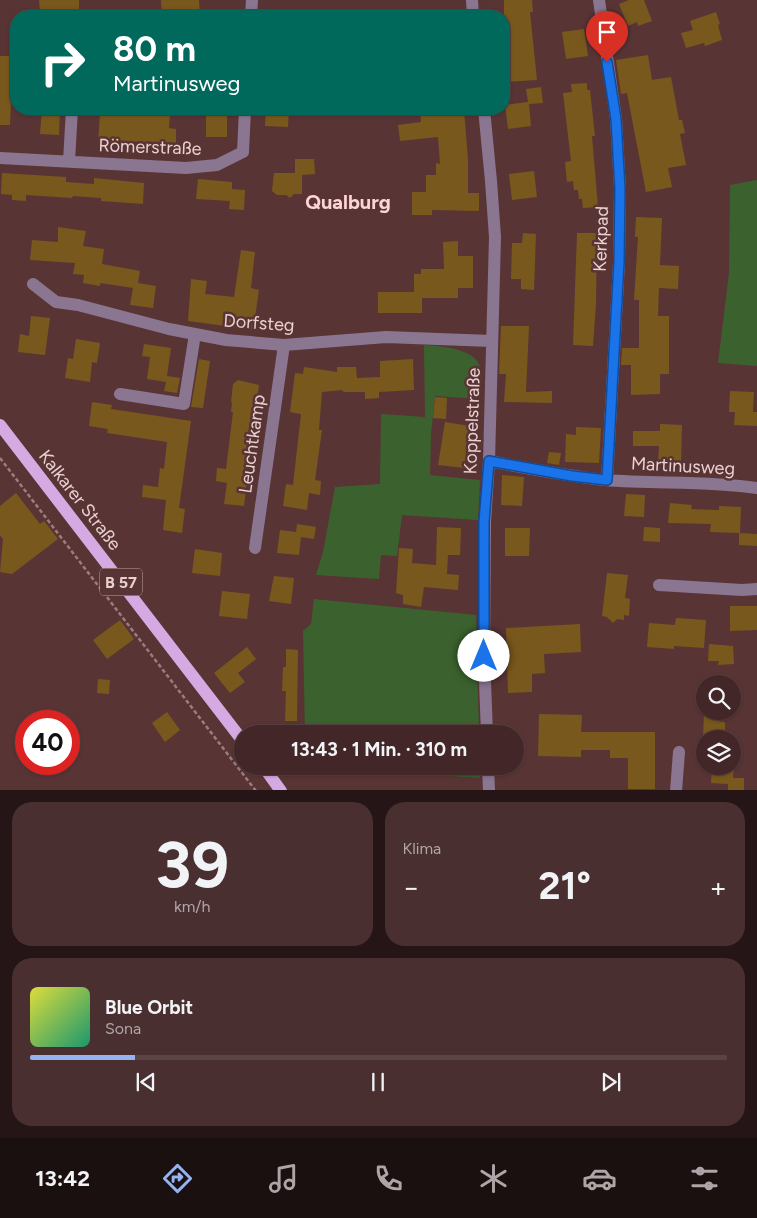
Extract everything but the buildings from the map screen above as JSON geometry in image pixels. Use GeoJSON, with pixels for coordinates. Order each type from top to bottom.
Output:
{"type":"FeatureCollection","features":[{"type":"Feature","properties":{"kind":"main road","name":"Kalkarer Straße"},"geometry":{"type":"LineString","coordinates":[[0,425],[234,730]]}},
{"type":"Feature","properties":{"kind":"main road"},"geometry":{"type":"LineString","coordinates":[[270,775],[282,790]]}},
{"type":"Feature","properties":{"kind":"street","name":"Kerkpad"},"geometry":{"type":"LineString","coordinates":[[599,0],[616,119],[620,189],[619,262],[607,480]]}},
{"type":"Feature","properties":{"kind":"street"},"geometry":{"type":"LineString","coordinates":[[69,161],[72,115]]}},
{"type":"Feature","properties":{"kind":"street","name":"Römerstraße"},"geometry":{"type":"LineString","coordinates":[[0,158],[186,168],[218,165],[243,152],[245,115]]}},
{"type":"Feature","properties":{"kind":"street","name":"Koppelstraße"},"geometry":{"type":"LineString","coordinates":[[485,115],[492,181],[495,237],[489,461],[484,522],[484,656],[487,725]]}},
{"type":"Feature","properties":{"kind":"street","name":"Dorfsteg"},"geometry":{"type":"LineString","coordinates":[[33,284],[56,302],[78,305],[169,329],[226,340],[284,346],[386,337],[491,341]]}},
{"type":"Feature","properties":{"kind":"street"},"geometry":{"type":"LineString","coordinates":[[120,394],[184,404],[195,334]]}},
{"type":"Feature","properties":{"kind":"street","name":"Leuchtkamp"},"geometry":{"type":"LineString","coordinates":[[255,548],[284,346]]}},
{"type":"Feature","properties":{"kind":"street","name":"Martinusweg"},"geometry":{"type":"LineString","coordinates":[[489,461],[572,476],[607,480],[692,482],[757,488]]}},
{"type":"Feature","properties":{"kind":"street"},"geometry":{"type":"LineString","coordinates":[[659,585],[742,590],[757,589]]}},
{"type":"Feature","properties":{"kind":"street"},"geometry":{"type":"LineString","coordinates":[[676,790],[678,752]]}},
{"type":"Feature","properties":{"kind":"street"},"geometry":{"type":"LineString","coordinates":[[488,775],[489,790]]}},
{"type":"Feature","properties":{"kind":"path"},"geometry":{"type":"LineString","coordinates":[[0,458],[256,790]]}},
{"type":"Feature","properties":{"kind":"green space"},"geometry":{"type":"Polygon","coordinates":[[[757,180],[757,366],[718,363],[729,273],[730,185],[757,180]]]}},
{"type":"Feature","properties":{"kind":"green space"},"geometry":{"type":"Polygon","coordinates":[[[424,345],[447,347],[464,352],[477,361],[480,367],[480,399],[435,396],[431,434],[430,475],[480,480],[478,520],[402,515],[397,556],[381,555],[379,579],[316,575],[323,552],[335,487],[380,484],[381,414],[425,417],[424,345]]]}},
{"type":"Feature","properties":{"kind":"green space"},"geometry":{"type":"Polygon","coordinates":[[[314,599],[476,615],[479,725],[305,725],[303,631],[311,624],[314,599]]]}},
{"type":"Feature","properties":{"kind":"green space"},"geometry":{"type":"Polygon","coordinates":[[[434,775],[480,775],[480,778],[434,775]]]}},
{"type":"Feature","properties":{"kind":"district","name":"Qualburg"},"geometry":{"type":"Point","coordinates":[348,202]}},
{"type":"Feature","properties":{"kind":"route"},"geometry":{"type":"LineString","coordinates":[[484,656],[484,522],[489,461],[572,476],[607,480],[619,262],[620,189],[616,119],[607,62]]}}]}
